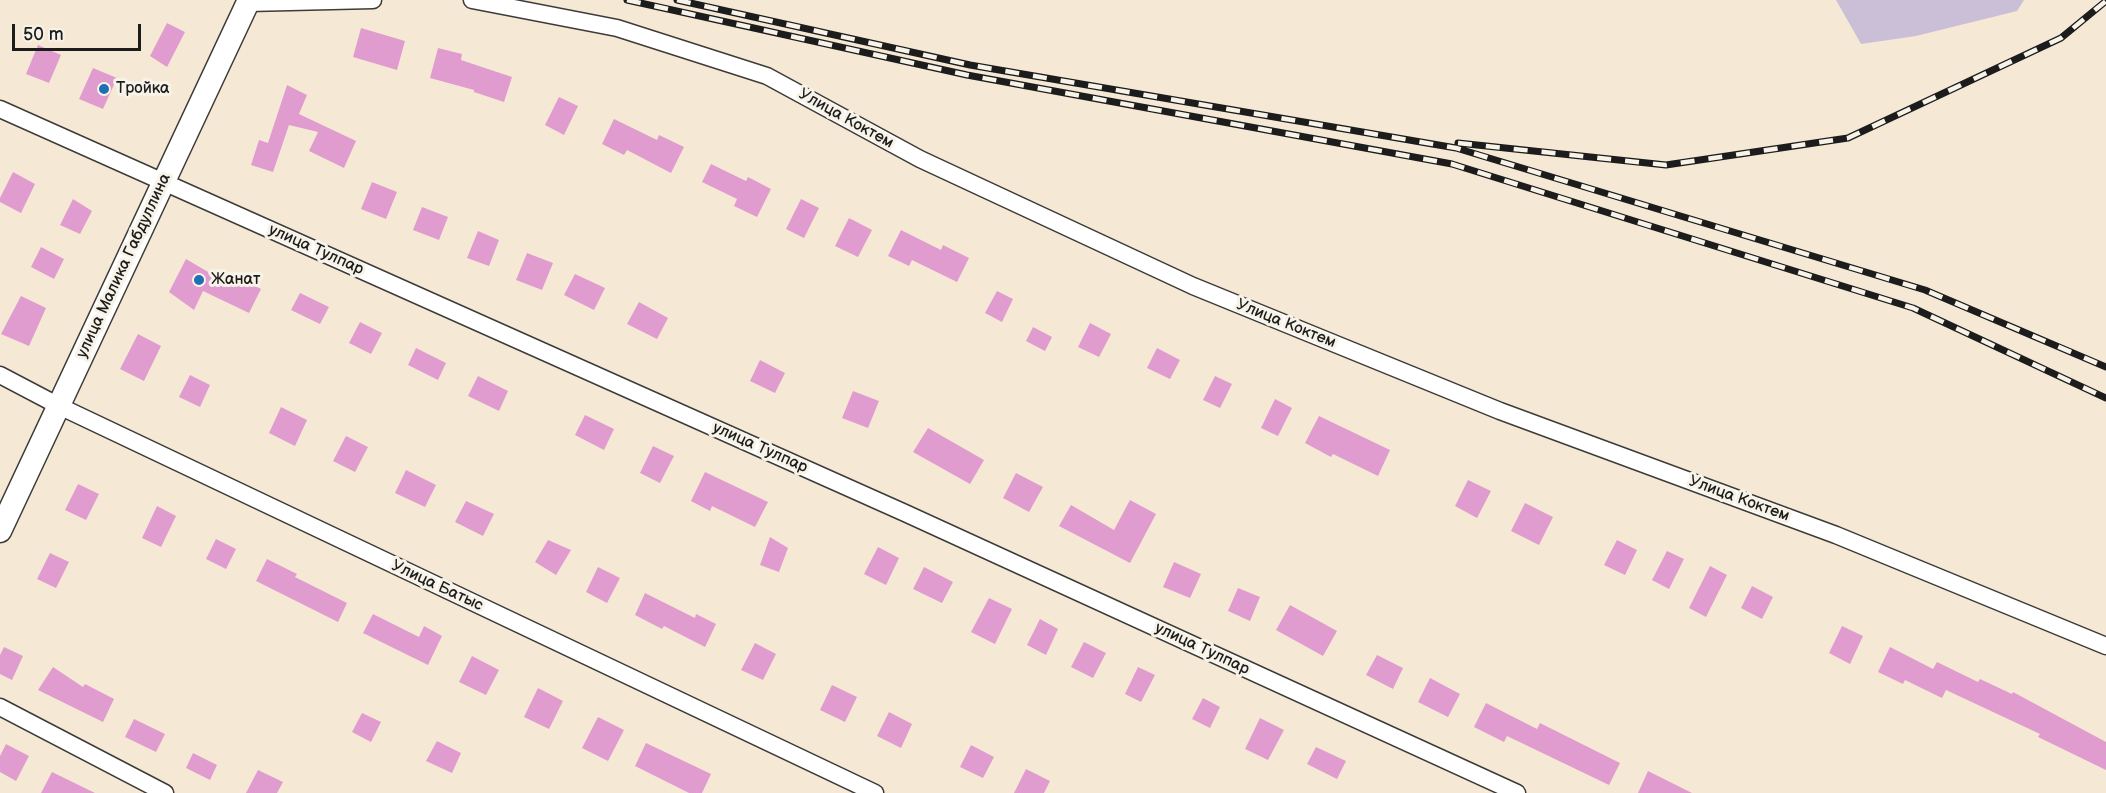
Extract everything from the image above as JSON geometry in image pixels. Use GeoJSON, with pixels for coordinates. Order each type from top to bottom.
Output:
{"type":"FeatureCollection","features":[{"type":"Feature","properties":{"kind":"main road","name":"улица Малика Габдуллина"},"geometry":{"type":"LineString","coordinates":[[0,531],[248,1]]}},
{"type":"Feature","properties":{"kind":"street"},"geometry":{"type":"LineString","coordinates":[[248,1],[373,0]]}},
{"type":"Feature","properties":{"kind":"street","name":"Улица Коктем"},"geometry":{"type":"LineString","coordinates":[[472,0],[617,28],[767,76],[920,159],[1193,286],[1500,411],[1836,535],[2106,646]]}},
{"type":"Feature","properties":{"kind":"street","name":"улица Тулпар"},"geometry":{"type":"LineString","coordinates":[[0,109],[905,513],[1517,793]]}},
{"type":"Feature","properties":{"kind":"street","name":"Улица Батыс"},"geometry":{"type":"LineString","coordinates":[[0,375],[59,406],[875,793]]}},
{"type":"Feature","properties":{"kind":"street"},"geometry":{"type":"LineString","coordinates":[[0,707],[165,793]]}},
{"type":"Feature","properties":{"kind":"shaded area"},"geometry":{"type":"Polygon","coordinates":[[[1836,0],[2024,0],[2017,11],[1916,36],[1861,44],[1836,0]]]}},
{"type":"Feature","properties":{"kind":"building"},"geometry":{"type":"Polygon","coordinates":[[[167,23],[185,32],[167,67],[150,56],[167,23]]]}},
{"type":"Feature","properties":{"kind":"building"},"geometry":{"type":"Polygon","coordinates":[[[361,28],[405,41],[397,70],[353,57],[361,28]]]}},
{"type":"Feature","properties":{"kind":"building"},"geometry":{"type":"Polygon","coordinates":[[[38,45],[61,55],[49,83],[26,74],[38,45]]]}},
{"type":"Feature","properties":{"kind":"building"},"geometry":{"type":"Polygon","coordinates":[[[438,48],[462,54],[461,60],[512,77],[504,102],[474,92],[474,90],[430,78],[438,48]]]}},
{"type":"Feature","properties":{"kind":"building"},"geometry":{"type":"Polygon","coordinates":[[[93,68],[117,78],[103,109],[79,99],[93,68]]]}},
{"type":"Feature","properties":{"kind":"building"},"geometry":{"type":"Polygon","coordinates":[[[287,85],[307,95],[299,114],[356,141],[344,168],[309,151],[318,132],[289,125],[273,172],[251,165],[259,140],[268,143],[287,85]]]}},
{"type":"Feature","properties":{"kind":"building"},"geometry":{"type":"Polygon","coordinates":[[[559,97],[578,106],[564,135],[545,125],[559,97]]]}},
{"type":"Feature","properties":{"kind":"building"},"geometry":{"type":"Polygon","coordinates":[[[614,119],[657,140],[659,135],[684,147],[671,173],[627,150],[624,155],[602,144],[614,119]]]}},
{"type":"Feature","properties":{"kind":"building"},"geometry":{"type":"Polygon","coordinates":[[[711,164],[746,181],[748,177],[771,189],[757,217],[734,206],[737,199],[702,182],[711,164]]]}},
{"type":"Feature","properties":{"kind":"building"},"geometry":{"type":"Polygon","coordinates":[[[13,172],[35,184],[21,213],[0,202],[13,172]]]}},
{"type":"Feature","properties":{"kind":"building"},"geometry":{"type":"Polygon","coordinates":[[[372,182],[397,192],[386,219],[361,209],[372,182]]]}},
{"type":"Feature","properties":{"kind":"building"},"geometry":{"type":"Polygon","coordinates":[[[73,199],[92,211],[80,234],[60,225],[73,199]]]}},
{"type":"Feature","properties":{"kind":"building"},"geometry":{"type":"Polygon","coordinates":[[[801,199],[819,208],[804,238],[786,229],[801,199]]]}},
{"type":"Feature","properties":{"kind":"building"},"geometry":{"type":"Polygon","coordinates":[[[422,207],[448,217],[439,240],[413,230],[422,207]]]}},
{"type":"Feature","properties":{"kind":"building"},"geometry":{"type":"Polygon","coordinates":[[[849,218],[872,230],[858,257],[835,246],[849,218]]]}},
{"type":"Feature","properties":{"kind":"building"},"geometry":{"type":"Polygon","coordinates":[[[901,230],[941,250],[943,245],[969,258],[957,282],[912,260],[909,266],[888,256],[901,230]]]}},
{"type":"Feature","properties":{"kind":"building"},"geometry":{"type":"Polygon","coordinates":[[[478,231],[499,240],[489,266],[467,258],[478,231]]]}},
{"type":"Feature","properties":{"kind":"building"},"geometry":{"type":"Polygon","coordinates":[[[41,247],[64,259],[54,279],[31,267],[41,247]]]}},
{"type":"Feature","properties":{"kind":"building"},"geometry":{"type":"Polygon","coordinates":[[[527,253],[553,263],[542,290],[516,280],[527,253]]]}},
{"type":"Feature","properties":{"kind":"building"},"geometry":{"type":"Polygon","coordinates":[[[186,259],[232,286],[237,277],[261,289],[249,313],[203,291],[194,310],[169,292],[186,259]]]}},
{"type":"Feature","properties":{"kind":"building"},"geometry":{"type":"Polygon","coordinates":[[[575,274],[605,288],[594,310],[564,295],[575,274]]]}},
{"type":"Feature","properties":{"kind":"building"},"geometry":{"type":"Polygon","coordinates":[[[997,291],[1013,299],[1002,322],[985,313],[997,291]]]}},
{"type":"Feature","properties":{"kind":"building"},"geometry":{"type":"Polygon","coordinates":[[[300,293],[329,307],[320,324],[291,310],[300,293]]]}},
{"type":"Feature","properties":{"kind":"building"},"geometry":{"type":"Polygon","coordinates":[[[21,296],[46,308],[29,346],[1,334],[21,296]]]}},
{"type":"Feature","properties":{"kind":"building"},"geometry":{"type":"Polygon","coordinates":[[[639,302],[668,318],[657,339],[627,324],[639,302]]]}},
{"type":"Feature","properties":{"kind":"building"},"geometry":{"type":"Polygon","coordinates":[[[360,322],[382,333],[371,354],[349,343],[360,322]]]}},
{"type":"Feature","properties":{"kind":"building"},"geometry":{"type":"Polygon","coordinates":[[[1090,323],[1111,334],[1099,357],[1078,347],[1090,323]]]}},
{"type":"Feature","properties":{"kind":"building"},"geometry":{"type":"Polygon","coordinates":[[[1033,327],[1052,337],[1045,351],[1026,341],[1033,327]]]}},
{"type":"Feature","properties":{"kind":"building"},"geometry":{"type":"Polygon","coordinates":[[[138,334],[161,346],[144,381],[120,369],[138,334]]]}},
{"type":"Feature","properties":{"kind":"building"},"geometry":{"type":"Polygon","coordinates":[[[416,348],[446,363],[438,380],[408,365],[416,348]]]}},
{"type":"Feature","properties":{"kind":"building"},"geometry":{"type":"Polygon","coordinates":[[[1157,348],[1180,360],[1170,379],[1147,368],[1157,348]]]}},
{"type":"Feature","properties":{"kind":"building"},"geometry":{"type":"Polygon","coordinates":[[[760,360],[785,373],[775,393],[750,381],[760,360]]]}},
{"type":"Feature","properties":{"kind":"building"},"geometry":{"type":"Polygon","coordinates":[[[190,375],[210,385],[200,407],[179,397],[190,375]]]}},
{"type":"Feature","properties":{"kind":"building"},"geometry":{"type":"Polygon","coordinates":[[[478,376],[508,391],[499,411],[468,396],[478,376]]]}},
{"type":"Feature","properties":{"kind":"building"},"geometry":{"type":"Polygon","coordinates":[[[1215,376],[1232,384],[1220,408],[1203,400],[1215,376]]]}},
{"type":"Feature","properties":{"kind":"building"},"geometry":{"type":"Polygon","coordinates":[[[853,391],[879,401],[868,428],[842,418],[853,391]]]}},
{"type":"Feature","properties":{"kind":"building"},"geometry":{"type":"Polygon","coordinates":[[[1275,399],[1292,408],[1278,436],[1261,428],[1275,399]]]}},
{"type":"Feature","properties":{"kind":"building"},"geometry":{"type":"Polygon","coordinates":[[[281,407],[307,420],[295,446],[269,433],[281,407]]]}},
{"type":"Feature","properties":{"kind":"building"},"geometry":{"type":"Polygon","coordinates":[[[585,415],[614,429],[604,450],[575,435],[585,415]]]}},
{"type":"Feature","properties":{"kind":"building"},"geometry":{"type":"Polygon","coordinates":[[[1319,416],[1390,450],[1378,476],[1333,454],[1331,457],[1305,443],[1319,416]]]}},
{"type":"Feature","properties":{"kind":"building"},"geometry":{"type":"Polygon","coordinates":[[[928,428],[984,460],[970,484],[913,452],[928,428]]]}},
{"type":"Feature","properties":{"kind":"building"},"geometry":{"type":"Polygon","coordinates":[[[346,436],[368,447],[355,472],[333,461],[346,436]]]}},
{"type":"Feature","properties":{"kind":"building"},"geometry":{"type":"Polygon","coordinates":[[[653,446],[674,456],[660,483],[640,473],[653,446]]]}},
{"type":"Feature","properties":{"kind":"building"},"geometry":{"type":"Polygon","coordinates":[[[406,470],[436,485],[425,507],[395,493],[406,470]]]}},
{"type":"Feature","properties":{"kind":"building"},"geometry":{"type":"Polygon","coordinates":[[[705,472],[768,502],[755,527],[712,506],[710,511],[691,501],[705,472]]]}},
{"type":"Feature","properties":{"kind":"building"},"geometry":{"type":"Polygon","coordinates":[[[1016,473],[1043,487],[1029,512],[1003,498],[1016,473]]]}},
{"type":"Feature","properties":{"kind":"building"},"geometry":{"type":"Polygon","coordinates":[[[1468,480],[1491,491],[1477,518],[1455,506],[1468,480]]]}},
{"type":"Feature","properties":{"kind":"building"},"geometry":{"type":"Polygon","coordinates":[[[78,484],[99,494],[86,520],[65,510],[78,484]]]}},
{"type":"Feature","properties":{"kind":"building"},"geometry":{"type":"Polygon","coordinates":[[[1130,500],[1156,514],[1130,563],[1059,526],[1071,505],[1114,530],[1130,500]]]}},
{"type":"Feature","properties":{"kind":"building"},"geometry":{"type":"Polygon","coordinates":[[[466,501],[494,514],[483,536],[455,522],[466,501]]]}},
{"type":"Feature","properties":{"kind":"building"},"geometry":{"type":"Polygon","coordinates":[[[1525,503],[1553,517],[1539,545],[1511,531],[1525,503]]]}},
{"type":"Feature","properties":{"kind":"building"},"geometry":{"type":"Polygon","coordinates":[[[157,506],[176,516],[161,547],[142,538],[157,506]]]}},
{"type":"Feature","properties":{"kind":"building"},"geometry":{"type":"Polygon","coordinates":[[[770,537],[788,548],[779,572],[760,565],[770,537]]]}},
{"type":"Feature","properties":{"kind":"building"},"geometry":{"type":"Polygon","coordinates":[[[216,539],[236,549],[226,569],[206,559],[216,539]]]}},
{"type":"Feature","properties":{"kind":"building"},"geometry":{"type":"Polygon","coordinates":[[[548,540],[571,550],[556,575],[535,562],[548,540]]]}},
{"type":"Feature","properties":{"kind":"building"},"geometry":{"type":"Polygon","coordinates":[[[1617,540],[1637,550],[1625,575],[1604,565],[1617,540]]]}},
{"type":"Feature","properties":{"kind":"building"},"geometry":{"type":"Polygon","coordinates":[[[878,547],[899,558],[886,585],[864,574],[878,547]]]}},
{"type":"Feature","properties":{"kind":"building"},"geometry":{"type":"Polygon","coordinates":[[[1667,551],[1684,559],[1669,589],[1652,580],[1667,551]]]}},
{"type":"Feature","properties":{"kind":"building"},"geometry":{"type":"Polygon","coordinates":[[[50,553],[69,562],[56,588],[37,579],[50,553]]]}},
{"type":"Feature","properties":{"kind":"building"},"geometry":{"type":"Polygon","coordinates":[[[267,559],[297,574],[295,577],[347,603],[338,622],[256,581],[267,559]]]}},
{"type":"Feature","properties":{"kind":"building"},"geometry":{"type":"Polygon","coordinates":[[[1174,562],[1201,574],[1190,598],[1163,587],[1174,562]]]}},
{"type":"Feature","properties":{"kind":"building"},"geometry":{"type":"Polygon","coordinates":[[[1710,566],[1727,575],[1706,617],[1689,608],[1710,566]]]}},
{"type":"Feature","properties":{"kind":"building"},"geometry":{"type":"Polygon","coordinates":[[[598,567],[620,578],[607,603],[586,592],[598,567]]]}},
{"type":"Feature","properties":{"kind":"building"},"geometry":{"type":"Polygon","coordinates":[[[924,567],[953,582],[942,603],[913,589],[924,567]]]}},
{"type":"Feature","properties":{"kind":"building"},"geometry":{"type":"Polygon","coordinates":[[[1752,586],[1773,597],[1762,619],[1741,608],[1752,586]]]}},
{"type":"Feature","properties":{"kind":"building"},"geometry":{"type":"Polygon","coordinates":[[[1238,588],[1260,597],[1250,621],[1228,611],[1238,588]]]}},
{"type":"Feature","properties":{"kind":"building"},"geometry":{"type":"Polygon","coordinates":[[[645,593],[695,618],[696,614],[716,624],[705,647],[664,626],[662,629],[635,615],[645,593]]]}},
{"type":"Feature","properties":{"kind":"building"},"geometry":{"type":"Polygon","coordinates":[[[989,598],[1012,609],[995,644],[971,632],[989,598]]]}},
{"type":"Feature","properties":{"kind":"building"},"geometry":{"type":"Polygon","coordinates":[[[1290,605],[1337,631],[1323,656],[1276,630],[1290,605]]]}},
{"type":"Feature","properties":{"kind":"building"},"geometry":{"type":"Polygon","coordinates":[[[373,614],[419,637],[424,626],[442,636],[428,665],[363,633],[373,614]]]}},
{"type":"Feature","properties":{"kind":"building"},"geometry":{"type":"Polygon","coordinates":[[[1040,619],[1058,629],[1046,655],[1027,645],[1040,619]]]}},
{"type":"Feature","properties":{"kind":"building"},"geometry":{"type":"Polygon","coordinates":[[[1842,626],[1863,636],[1850,664],[1829,653],[1842,626]]]}},
{"type":"Feature","properties":{"kind":"building"},"geometry":{"type":"Polygon","coordinates":[[[1084,642],[1106,653],[1093,678],[1071,667],[1084,642]]]}},
{"type":"Feature","properties":{"kind":"building"},"geometry":{"type":"Polygon","coordinates":[[[755,643],[776,654],[763,680],[741,670],[755,643]]]}},
{"type":"Feature","properties":{"kind":"building"},"geometry":{"type":"Polygon","coordinates":[[[4,647],[23,656],[12,680],[0,674],[0,655],[4,647]]]}},
{"type":"Feature","properties":{"kind":"building"},"geometry":{"type":"Polygon","coordinates":[[[1890,647],[1933,669],[1937,662],[1978,682],[1980,679],[2012,694],[2013,692],[2106,742],[2106,770],[2038,737],[2040,734],[1946,690],[1942,698],[1905,680],[1903,684],[1878,672],[1890,647]]]}},
{"type":"Feature","properties":{"kind":"building"},"geometry":{"type":"Polygon","coordinates":[[[1377,655],[1403,668],[1393,689],[1366,675],[1377,655]]]}},
{"type":"Feature","properties":{"kind":"building"},"geometry":{"type":"Polygon","coordinates":[[[472,656],[499,670],[486,695],[459,682],[472,656]]]}},
{"type":"Feature","properties":{"kind":"building"},"geometry":{"type":"Polygon","coordinates":[[[53,667],[83,687],[85,684],[114,699],[103,722],[38,690],[53,667]]]}},
{"type":"Feature","properties":{"kind":"building"},"geometry":{"type":"Polygon","coordinates":[[[1138,667],[1155,675],[1141,702],[1125,694],[1138,667]]]}},
{"type":"Feature","properties":{"kind":"building"},"geometry":{"type":"Polygon","coordinates":[[[1430,678],[1460,694],[1448,717],[1418,702],[1430,678]]]}},
{"type":"Feature","properties":{"kind":"building"},"geometry":{"type":"Polygon","coordinates":[[[832,685],[857,697],[845,722],[820,710],[832,685]]]}},
{"type":"Feature","properties":{"kind":"building"},"geometry":{"type":"Polygon","coordinates":[[[538,688],[563,701],[549,729],[524,717],[538,688]]]}},
{"type":"Feature","properties":{"kind":"building"},"geometry":{"type":"Polygon","coordinates":[[[1203,698],[1220,707],[1210,728],[1192,719],[1203,698]]]}},
{"type":"Feature","properties":{"kind":"building"},"geometry":{"type":"Polygon","coordinates":[[[1486,703],[1537,729],[1540,723],[1620,763],[1609,785],[1507,736],[1504,742],[1474,727],[1486,703]]]}},
{"type":"Feature","properties":{"kind":"building"},"geometry":{"type":"Polygon","coordinates":[[[889,712],[912,724],[901,748],[877,736],[889,712]]]}},
{"type":"Feature","properties":{"kind":"building"},"geometry":{"type":"Polygon","coordinates":[[[362,713],[381,722],[371,742],[352,732],[362,713]]]}},
{"type":"Feature","properties":{"kind":"building"},"geometry":{"type":"Polygon","coordinates":[[[598,717],[624,730],[608,761],[582,748],[598,717]]]}},
{"type":"Feature","properties":{"kind":"building"},"geometry":{"type":"Polygon","coordinates":[[[1260,718],[1284,730],[1268,760],[1245,749],[1260,718]]]}},
{"type":"Feature","properties":{"kind":"building"},"geometry":{"type":"Polygon","coordinates":[[[134,719],[165,734],[156,752],[125,737],[134,719]]]}},
{"type":"Feature","properties":{"kind":"building"},"geometry":{"type":"Polygon","coordinates":[[[437,741],[461,753],[452,773],[426,761],[437,741]]]}},
{"type":"Feature","properties":{"kind":"building"},"geometry":{"type":"Polygon","coordinates":[[[646,743],[711,774],[702,793],[689,793],[635,766],[646,743]]]}},
{"type":"Feature","properties":{"kind":"building"},"geometry":{"type":"Polygon","coordinates":[[[6,744],[29,756],[16,781],[0,772],[0,756],[6,744]]]}},
{"type":"Feature","properties":{"kind":"building"},"geometry":{"type":"Polygon","coordinates":[[[971,745],[994,757],[983,778],[960,767],[971,745]]]}},
{"type":"Feature","properties":{"kind":"building"},"geometry":{"type":"Polygon","coordinates":[[[1316,747],[1346,761],[1337,779],[1307,764],[1316,747]]]}},
{"type":"Feature","properties":{"kind":"building"},"geometry":{"type":"Polygon","coordinates":[[[193,753],[217,765],[210,780],[186,768],[193,753]]]}},
{"type":"Feature","properties":{"kind":"building"},"geometry":{"type":"Polygon","coordinates":[[[1026,769],[1050,781],[1044,793],[1014,793],[1026,769]]]}},
{"type":"Feature","properties":{"kind":"building"},"geometry":{"type":"Polygon","coordinates":[[[258,770],[283,782],[277,793],[246,793],[258,770]]]}},
{"type":"Feature","properties":{"kind":"building"},"geometry":{"type":"Polygon","coordinates":[[[1648,771],[1692,793],[1638,793],[1648,771]]]}},
{"type":"Feature","properties":{"kind":"building"},"geometry":{"type":"Polygon","coordinates":[[[52,772],[95,793],[41,793],[52,772]]]}},
{"type":"Feature","properties":{"kind":"railway"},"geometry":{"type":"LineString","coordinates":[[627,0],[967,75],[1452,164],[1913,308],[2106,398]]}},
{"type":"Feature","properties":{"kind":"railway"},"geometry":{"type":"LineString","coordinates":[[677,0],[970,65],[1456,148],[1925,290],[2106,367]]}},
{"type":"Feature","properties":{"kind":"railway"},"geometry":{"type":"LineString","coordinates":[[1458,143],[1666,165],[1848,138],[2061,38],[2106,1]]}},
{"type":"Feature","properties":{"kind":"place","name":"Тройка"},"geometry":{"type":"Point","coordinates":[104,89]}},
{"type":"Feature","properties":{"kind":"place","name":"Жанат"},"geometry":{"type":"Point","coordinates":[199,280]}}]}
